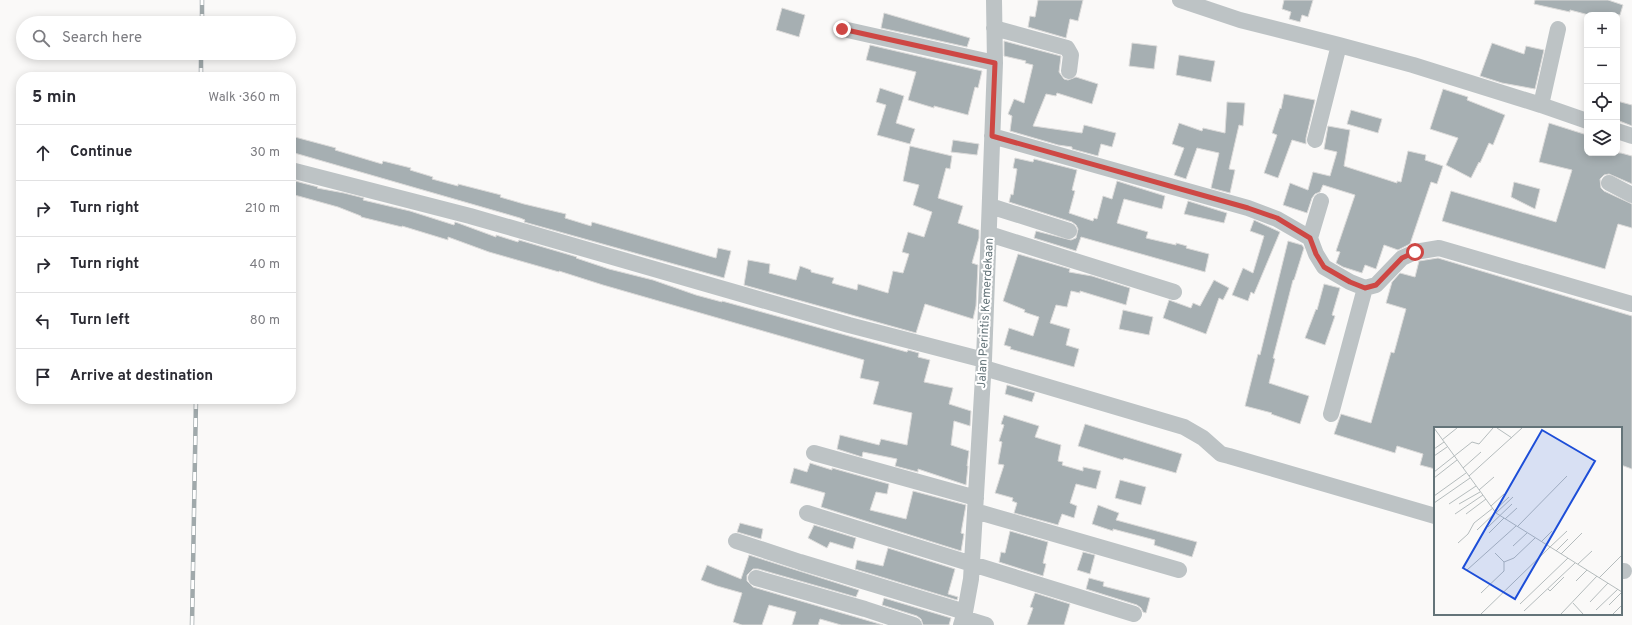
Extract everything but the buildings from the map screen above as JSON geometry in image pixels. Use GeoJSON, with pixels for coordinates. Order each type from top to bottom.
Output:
{"type":"FeatureCollection","features":[{"type":"Feature","properties":{"kind":"street","name":"Jalan Perintis Kemerdekaan"},"geometry":{"type":"LineString","coordinates":[[963,618],[972,564],[984,364],[995,63],[994,0]]}},
{"type":"Feature","properties":{"kind":"street"},"geometry":{"type":"LineString","coordinates":[[1180,0],[1240,20],[1339,44],[1541,105],[1584,120]]}},
{"type":"Feature","properties":{"kind":"street"},"geometry":{"type":"LineString","coordinates":[[994,28],[1067,48],[1071,55],[1069,71]]}},
{"type":"Feature","properties":{"kind":"street"},"geometry":{"type":"LineString","coordinates":[[842,29],[995,63]]}},
{"type":"Feature","properties":{"kind":"street"},"geometry":{"type":"LineString","coordinates":[[1541,105],[1558,29]]}},
{"type":"Feature","properties":{"kind":"street"},"geometry":{"type":"LineString","coordinates":[[1316,140],[1339,44]]}},
{"type":"Feature","properties":{"kind":"street"},"geometry":{"type":"LineString","coordinates":[[1620,132],[1632,136]]}},
{"type":"Feature","properties":{"kind":"street"},"geometry":{"type":"LineString","coordinates":[[992,136],[1248,208],[1277,218],[1310,238]]}},
{"type":"Feature","properties":{"kind":"street"},"geometry":{"type":"LineString","coordinates":[[296,171],[470,216],[984,364],[1184,427],[1203,438],[1221,454],[1434,516]]}},
{"type":"Feature","properties":{"kind":"street"},"geometry":{"type":"LineString","coordinates":[[1609,183],[1632,195]]}},
{"type":"Feature","properties":{"kind":"street"},"geometry":{"type":"LineString","coordinates":[[1321,201],[1310,238],[1316,254],[1324,267],[1350,282],[1365,288],[1376,285],[1402,258],[1415,252],[1439,248],[1632,304]]}},
{"type":"Feature","properties":{"kind":"street"},"geometry":{"type":"LineString","coordinates":[[990,206],[1069,230]]}},
{"type":"Feature","properties":{"kind":"street"},"geometry":{"type":"LineString","coordinates":[[989,234],[1174,292]]}},
{"type":"Feature","properties":{"kind":"street"},"geometry":{"type":"LineString","coordinates":[[1331,414],[1365,288]]}},
{"type":"Feature","properties":{"kind":"street"},"geometry":{"type":"LineString","coordinates":[[814,453],[1179,570]]}},
{"type":"Feature","properties":{"kind":"street"},"geometry":{"type":"LineString","coordinates":[[807,513],[1134,614]]}},
{"type":"Feature","properties":{"kind":"street"},"geometry":{"type":"LineString","coordinates":[[736,541],[986,625]]}},
{"type":"Feature","properties":{"kind":"street"},"geometry":{"type":"LineString","coordinates":[[756,578],[865,609],[914,625]]}},
{"type":"Feature","properties":{"kind":"railway"},"geometry":{"type":"LineString","coordinates":[[202,0],[202,16]]}},
{"type":"Feature","properties":{"kind":"railway"},"geometry":{"type":"LineString","coordinates":[[201,60],[201,72]]}},
{"type":"Feature","properties":{"kind":"railway"},"geometry":{"type":"LineString","coordinates":[[192,625],[196,404]]}},
{"type":"Feature","properties":{"kind":"route"},"geometry":{"type":"LineString","coordinates":[[842,29],[995,63],[992,106],[992,136],[1248,208],[1277,218],[1310,238],[1316,254],[1324,267],[1350,282],[1365,288],[1376,285],[1383,276],[1402,258],[1415,252]]}}]}
